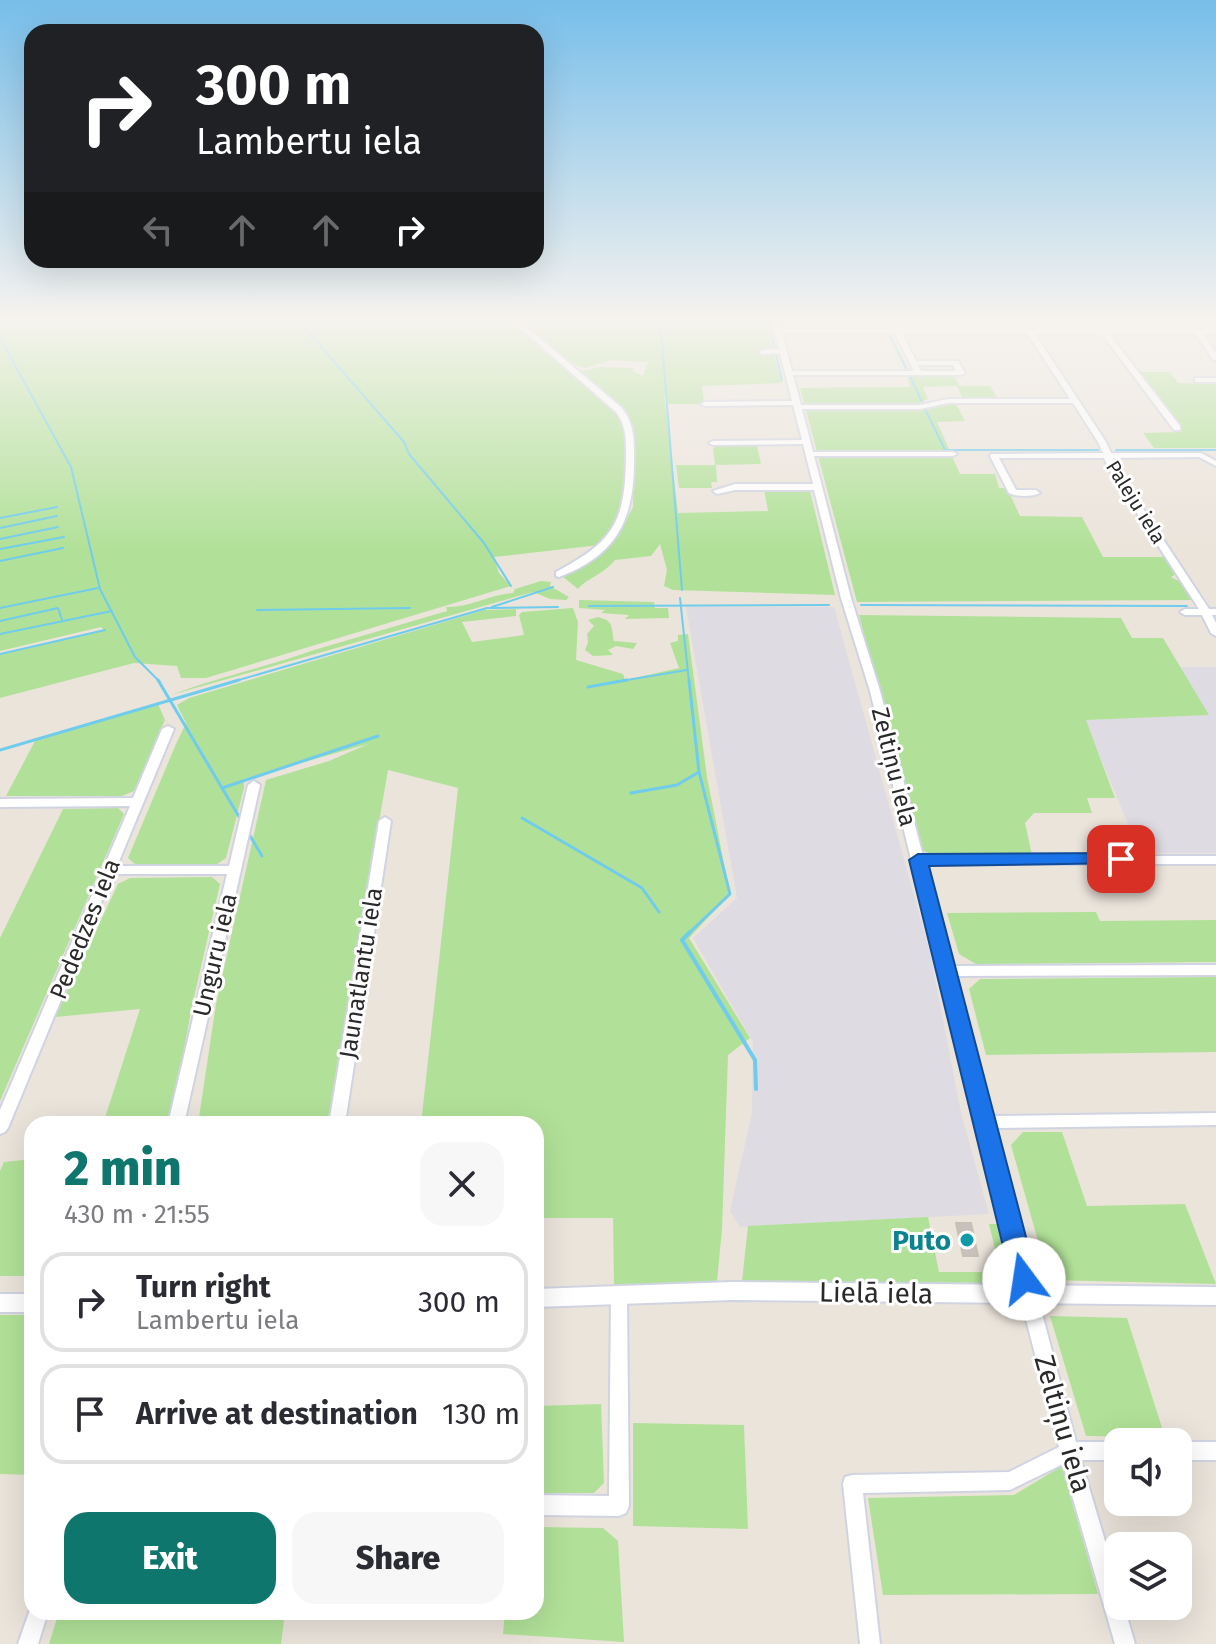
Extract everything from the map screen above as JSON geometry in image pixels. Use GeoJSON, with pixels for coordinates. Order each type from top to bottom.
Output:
{"type":"FeatureCollection","features":[{"type":"Feature","properties":{"kind":"street"},"geometry":{"type":"LineString","coordinates":[[559,574],[584,562],[616,534],[625,516],[630,476],[630,427],[619,410],[602,396]]}},
{"type":"Feature","properties":{"kind":"street","name":"Zeltiņu iela"},"geometry":{"type":"LineString","coordinates":[[795,396],[918,860],[1069,1451],[1112,1590],[1125,1644]]}},
{"type":"Feature","properties":{"kind":"street","name":"Paleju iela"},"geometry":{"type":"LineString","coordinates":[[1071,396],[1106,455],[1210,612],[1216,633]]}},
{"type":"Feature","properties":{"kind":"street"},"geometry":{"type":"LineString","coordinates":[[1152,396],[1177,428]]}},
{"type":"Feature","properties":{"kind":"street"},"geometry":{"type":"LineString","coordinates":[[705,404],[931,405],[948,401],[1075,401]]}},
{"type":"Feature","properties":{"kind":"street"},"geometry":{"type":"LineString","coordinates":[[713,443],[953,454]]}},
{"type":"Feature","properties":{"kind":"street"},"geometry":{"type":"LineString","coordinates":[[1036,493],[1013,493],[994,456],[1201,455],[1216,464]]}},
{"type":"Feature","properties":{"kind":"street"},"geometry":{"type":"LineString","coordinates":[[717,491],[735,487],[818,487]]}},
{"type":"Feature","properties":{"kind":"street"},"geometry":{"type":"LineString","coordinates":[[1185,612],[1210,612]]}},
{"type":"Feature","properties":{"kind":"street","name":"Pededzes iela"},"geometry":{"type":"LineString","coordinates":[[0,1128],[168,729]]}},
{"type":"Feature","properties":{"kind":"street","name":"Unguru iela"},"geometry":{"type":"LineString","coordinates":[[178,1116],[254,785]]}},
{"type":"Feature","properties":{"kind":"street"},"geometry":{"type":"LineString","coordinates":[[0,803],[137,802]]}},
{"type":"Feature","properties":{"kind":"street","name":"Jaunatlantu iela"},"geometry":{"type":"LineString","coordinates":[[338,1116],[385,821]]}},
{"type":"Feature","properties":{"kind":"street"},"geometry":{"type":"LineString","coordinates":[[918,860],[1216,860]]}},
{"type":"Feature","properties":{"kind":"street"},"geometry":{"type":"LineString","coordinates":[[109,870],[235,870]]}},
{"type":"Feature","properties":{"kind":"street"},"geometry":{"type":"LineString","coordinates":[[945,971],[1216,970]]}},
{"type":"Feature","properties":{"kind":"street"},"geometry":{"type":"LineString","coordinates":[[983,1122],[1216,1119]]}},
{"type":"Feature","properties":{"kind":"street","name":"Lielā iela"},"geometry":{"type":"LineString","coordinates":[[544,1298],[732,1291],[1216,1296]]}},
{"type":"Feature","properties":{"kind":"street"},"geometry":{"type":"LineString","coordinates":[[544,1505],[619,1506],[619,1296]]}},
{"type":"Feature","properties":{"kind":"street"},"geometry":{"type":"LineString","coordinates":[[0,1303],[24,1303]]}},
{"type":"Feature","properties":{"kind":"street"},"geometry":{"type":"LineString","coordinates":[[870,1644],[852,1484],[1010,1481],[1069,1451],[1104,1451]]}},
{"type":"Feature","properties":{"kind":"street"},"geometry":{"type":"LineString","coordinates":[[1192,1451],[1216,1451]]}},
{"type":"Feature","properties":{"kind":"street"},"geometry":{"type":"LineString","coordinates":[[28,1644],[36,1620]]}},
{"type":"Feature","properties":{"kind":"shaded area"},"geometry":{"type":"Polygon","coordinates":[[[686,607],[834,607],[930,953],[961,1113],[989,1214],[740,1227],[730,1211],[752,1113],[753,1042],[693,938],[737,898],[686,607]]]}},
{"type":"Feature","properties":{"kind":"shaded area"},"geometry":{"type":"Polygon","coordinates":[[[1180,667],[1216,667],[1216,853],[1140,853],[1085,720],[1208,715],[1180,667]]]}},
{"type":"Feature","properties":{"kind":"green space"},"geometry":{"type":"Polygon","coordinates":[[[0,396],[598,396],[615,410],[627,427],[623,505],[611,533],[599,545],[494,557],[499,573],[511,586],[206,678],[181,678],[177,666],[134,663],[0,698],[0,654],[104,630],[101,627],[0,651],[0,396]]]}},
{"type":"Feature","properties":{"kind":"green space"},"geometry":{"type":"Polygon","coordinates":[[[609,396],[664,396],[678,513],[768,511],[764,489],[810,491],[835,595],[673,590],[664,586],[667,570],[660,544],[651,556],[615,560],[578,589],[562,576],[600,555],[619,535],[633,507],[634,427],[624,409],[609,396]]]}},
{"type":"Feature","properties":{"kind":"green space"},"geometry":{"type":"Polygon","coordinates":[[[665,396],[703,396],[704,402],[700,404],[669,404],[665,396]]]}},
{"type":"Feature","properties":{"kind":"green space"},"geometry":{"type":"Polygon","coordinates":[[[802,396],[927,396],[928,399],[916,404],[920,410],[956,404],[965,421],[937,422],[960,474],[995,474],[999,488],[1007,488],[1020,516],[1082,517],[1103,557],[1165,557],[1176,574],[1171,577],[1181,582],[1193,600],[857,602],[802,396]]]}},
{"type":"Feature","properties":{"kind":"green space"},"geometry":{"type":"Polygon","coordinates":[[[961,396],[996,396],[998,399],[963,399],[961,396]]]}},
{"type":"Feature","properties":{"kind":"green space"},"geometry":{"type":"Polygon","coordinates":[[[1154,396],[1216,396],[1216,448],[1154,448],[1143,433],[1182,432],[1154,396]]]}},
{"type":"Feature","properties":{"kind":"green space"},"geometry":{"type":"Polygon","coordinates":[[[757,446],[761,464],[716,465],[717,482],[711,482],[712,488],[679,488],[676,465],[715,465],[713,448],[757,446]]]}},
{"type":"Feature","properties":{"kind":"green space"},"geometry":{"type":"Polygon","coordinates":[[[541,581],[551,582],[550,586],[569,597],[566,600],[550,599],[533,592],[171,695],[447,611],[446,607],[513,593],[515,589],[541,581]]]}},
{"type":"Feature","properties":{"kind":"green space"},"geometry":{"type":"Polygon","coordinates":[[[579,600],[654,602],[655,608],[668,608],[669,618],[625,619],[629,615],[579,608],[579,600]]]}},
{"type":"Feature","properties":{"kind":"green space"},"geometry":{"type":"Polygon","coordinates":[[[573,608],[578,622],[576,660],[623,674],[625,680],[679,668],[670,643],[678,641],[678,635],[688,634],[707,777],[730,894],[689,938],[750,1038],[728,1055],[722,1229],[717,1281],[614,1285],[613,1218],[544,1218],[544,1116],[422,1116],[458,788],[388,770],[328,1116],[199,1116],[216,1004],[266,780],[329,761],[368,744],[244,779],[226,858],[216,865],[136,865],[128,858],[186,723],[177,705],[189,698],[484,610],[516,609],[516,616],[462,622],[472,642],[524,635],[519,615],[522,612],[573,608]]]}},
{"type":"Feature","properties":{"kind":"green space"},"geometry":{"type":"Polygon","coordinates":[[[859,615],[1121,618],[1132,638],[1163,638],[1209,715],[1086,720],[1115,798],[1087,798],[1092,813],[1034,813],[1025,823],[1032,855],[936,856],[924,851],[918,843],[859,615]]]}},
{"type":"Feature","properties":{"kind":"green space"},"geometry":{"type":"Polygon","coordinates":[[[598,617],[610,623],[614,641],[637,643],[633,649],[616,646],[608,650],[613,655],[593,656],[585,650],[587,634],[594,626],[588,620],[598,617]]]}},
{"type":"Feature","properties":{"kind":"green space"},"geometry":{"type":"Polygon","coordinates":[[[158,704],[165,720],[134,791],[122,796],[6,796],[36,739],[158,704]]]}},
{"type":"Feature","properties":{"kind":"green space"},"geometry":{"type":"Polygon","coordinates":[[[118,808],[124,814],[0,1101],[0,938],[63,809],[118,808]]]}},
{"type":"Feature","properties":{"kind":"green space"},"geometry":{"type":"Polygon","coordinates":[[[212,877],[220,884],[192,1006],[171,1116],[106,1116],[140,1009],[55,1017],[118,884],[130,878],[212,877]]]}},
{"type":"Feature","properties":{"kind":"green space"},"geometry":{"type":"Polygon","coordinates":[[[1096,912],[1100,921],[1216,920],[1216,962],[976,964],[959,954],[947,913],[1096,912]]]}},
{"type":"Feature","properties":{"kind":"green space"},"geometry":{"type":"Polygon","coordinates":[[[1216,977],[1216,1052],[986,1055],[969,989],[980,979],[1216,977]]]}},
{"type":"Feature","properties":{"kind":"green space"},"geometry":{"type":"Polygon","coordinates":[[[1023,1132],[1062,1132],[1087,1206],[1185,1204],[1216,1284],[1049,1280],[1011,1145],[1023,1132]]]}},
{"type":"Feature","properties":{"kind":"green space"},"geometry":{"type":"Polygon","coordinates":[[[24,1160],[24,1276],[0,1276],[0,1171],[4,1162],[24,1160]]]}},
{"type":"Feature","properties":{"kind":"green space"},"geometry":{"type":"Polygon","coordinates":[[[928,1217],[939,1272],[987,1272],[998,1261],[989,1224],[1001,1224],[1014,1275],[1008,1285],[1001,1288],[742,1281],[748,1226],[928,1217]]]}},
{"type":"Feature","properties":{"kind":"green space"},"geometry":{"type":"Polygon","coordinates":[[[0,1315],[24,1315],[24,1475],[0,1474],[0,1315]]]}},
{"type":"Feature","properties":{"kind":"green space"},"geometry":{"type":"Polygon","coordinates":[[[1050,1316],[1127,1318],[1162,1428],[1104,1428],[1104,1436],[1086,1436],[1050,1316]]]}},
{"type":"Feature","properties":{"kind":"green space"},"geometry":{"type":"Polygon","coordinates":[[[601,1404],[604,1483],[594,1493],[544,1493],[544,1406],[601,1404]]]}},
{"type":"Feature","properties":{"kind":"green space"},"geometry":{"type":"Polygon","coordinates":[[[633,1423],[744,1425],[748,1529],[633,1526],[633,1423]]]}},
{"type":"Feature","properties":{"kind":"green space"},"geometry":{"type":"Polygon","coordinates":[[[1062,1466],[1098,1594],[883,1595],[868,1498],[1014,1495],[1062,1466]]]}},
{"type":"Feature","properties":{"kind":"green space"},"geometry":{"type":"Polygon","coordinates":[[[544,1527],[603,1528],[618,1541],[624,1642],[503,1634],[504,1620],[544,1620],[544,1527]]]}},
{"type":"Feature","properties":{"kind":"green space"},"geometry":{"type":"Polygon","coordinates":[[[56,1620],[284,1620],[281,1644],[49,1644],[56,1620]]]}},
{"type":"Feature","properties":{"kind":"building","name":"Puto"},"geometry":{"type":"Polygon","coordinates":[[[956,1223],[971,1223],[978,1256],[963,1256],[956,1223]]]}},
{"type":"Feature","properties":{"kind":"waterway"},"geometry":{"type":"LineString","coordinates":[[32,396],[71,467],[100,589],[111,611]]}},
{"type":"Feature","properties":{"kind":"waterway"},"geometry":{"type":"LineString","coordinates":[[364,396],[484,543],[511,586]]}},
{"type":"Feature","properties":{"kind":"waterway"},"geometry":{"type":"LineString","coordinates":[[666,396],[682,590]]}},
{"type":"Feature","properties":{"kind":"waterway"},"geometry":{"type":"LineString","coordinates":[[919,396],[922,402]]}},
{"type":"Feature","properties":{"kind":"waterway"},"geometry":{"type":"LineString","coordinates":[[925,409],[945,450],[1098,450]]}},
{"type":"Feature","properties":{"kind":"waterway"},"geometry":{"type":"LineString","coordinates":[[1116,450],[1216,450]]}},
{"type":"Feature","properties":{"kind":"waterway"},"geometry":{"type":"LineString","coordinates":[[0,518],[57,507]]}},
{"type":"Feature","properties":{"kind":"waterway"},"geometry":{"type":"LineString","coordinates":[[0,528],[57,516]]}},
{"type":"Feature","properties":{"kind":"waterway"},"geometry":{"type":"LineString","coordinates":[[0,539],[58,527]]}},
{"type":"Feature","properties":{"kind":"waterway"},"geometry":{"type":"LineString","coordinates":[[0,549],[64,537]]}},
{"type":"Feature","properties":{"kind":"waterway"},"geometry":{"type":"LineString","coordinates":[[0,561],[63,548]]}},
{"type":"Feature","properties":{"kind":"waterway"},"geometry":{"type":"LineString","coordinates":[[492,607],[553,587]]}},
{"type":"Feature","properties":{"kind":"waterway"},"geometry":{"type":"LineString","coordinates":[[0,608],[98,588]]}},
{"type":"Feature","properties":{"kind":"waterway"},"geometry":{"type":"LineString","coordinates":[[680,598],[681,606]]}},
{"type":"Feature","properties":{"kind":"waterway"},"geometry":{"type":"LineString","coordinates":[[681,606],[829,605]]}},
{"type":"Feature","properties":{"kind":"waterway"},"geometry":{"type":"LineString","coordinates":[[861,605],[1187,606]]}},
{"type":"Feature","properties":{"kind":"waterway"},"geometry":{"type":"LineString","coordinates":[[589,606],[681,606]]}},
{"type":"Feature","properties":{"kind":"waterway"},"geometry":{"type":"LineString","coordinates":[[681,606],[689,682]]}},
{"type":"Feature","properties":{"kind":"waterway"},"geometry":{"type":"LineString","coordinates":[[232,682],[487,608],[558,607]]}},
{"type":"Feature","properties":{"kind":"waterway"},"geometry":{"type":"LineString","coordinates":[[0,621],[58,608],[62,620]]}},
{"type":"Feature","properties":{"kind":"waterway"},"geometry":{"type":"LineString","coordinates":[[257,610],[410,608]]}},
{"type":"Feature","properties":{"kind":"waterway"},"geometry":{"type":"LineString","coordinates":[[0,634],[111,611]]}},
{"type":"Feature","properties":{"kind":"waterway"},"geometry":{"type":"LineString","coordinates":[[111,611],[135,657],[158,680]]}},
{"type":"Feature","properties":{"kind":"waterway"},"geometry":{"type":"LineString","coordinates":[[0,654],[105,630]]}},
{"type":"Feature","properties":{"kind":"waterway"},"geometry":{"type":"LineString","coordinates":[[627,680],[687,670]]}},
{"type":"Feature","properties":{"kind":"waterway"},"geometry":{"type":"LineString","coordinates":[[158,680],[170,700]]}},
{"type":"Feature","properties":{"kind":"waterway"},"geometry":{"type":"LineString","coordinates":[[170,700],[239,680]]}},
{"type":"Feature","properties":{"kind":"waterway"},"geometry":{"type":"LineString","coordinates":[[588,687],[627,680]]}},
{"type":"Feature","properties":{"kind":"waterway"},"geometry":{"type":"LineString","coordinates":[[615,682],[627,680]]}},
{"type":"Feature","properties":{"kind":"waterway"},"geometry":{"type":"LineString","coordinates":[[689,680],[699,772]]}},
{"type":"Feature","properties":{"kind":"waterway"},"geometry":{"type":"LineString","coordinates":[[0,750],[170,700]]}},
{"type":"Feature","properties":{"kind":"waterway"},"geometry":{"type":"LineString","coordinates":[[170,700],[222,788]]}},
{"type":"Feature","properties":{"kind":"waterway"},"geometry":{"type":"LineString","coordinates":[[222,788],[378,736]]}},
{"type":"Feature","properties":{"kind":"waterway"},"geometry":{"type":"LineString","coordinates":[[631,793],[677,785],[699,772]]}},
{"type":"Feature","properties":{"kind":"waterway"},"geometry":{"type":"LineString","coordinates":[[688,934],[730,894],[699,772]]}},
{"type":"Feature","properties":{"kind":"waterway"},"geometry":{"type":"LineString","coordinates":[[222,788],[241,820]]}},
{"type":"Feature","properties":{"kind":"waterway"},"geometry":{"type":"LineString","coordinates":[[522,818],[642,888],[659,912]]}},
{"type":"Feature","properties":{"kind":"waterway"},"geometry":{"type":"LineString","coordinates":[[249,834],[262,856]]}},
{"type":"Feature","properties":{"kind":"waterway"},"geometry":{"type":"LineString","coordinates":[[688,934],[682,940],[755,1060],[756,1089]]}},
{"type":"Feature","properties":{"kind":"place","name":"Puto"},"geometry":{"type":"Point","coordinates":[967,1240]}},
{"type":"Feature","properties":{"kind":"route"},"geometry":{"type":"LineString","coordinates":[[1024,1279],[918,860],[1121,859]]}}]}
